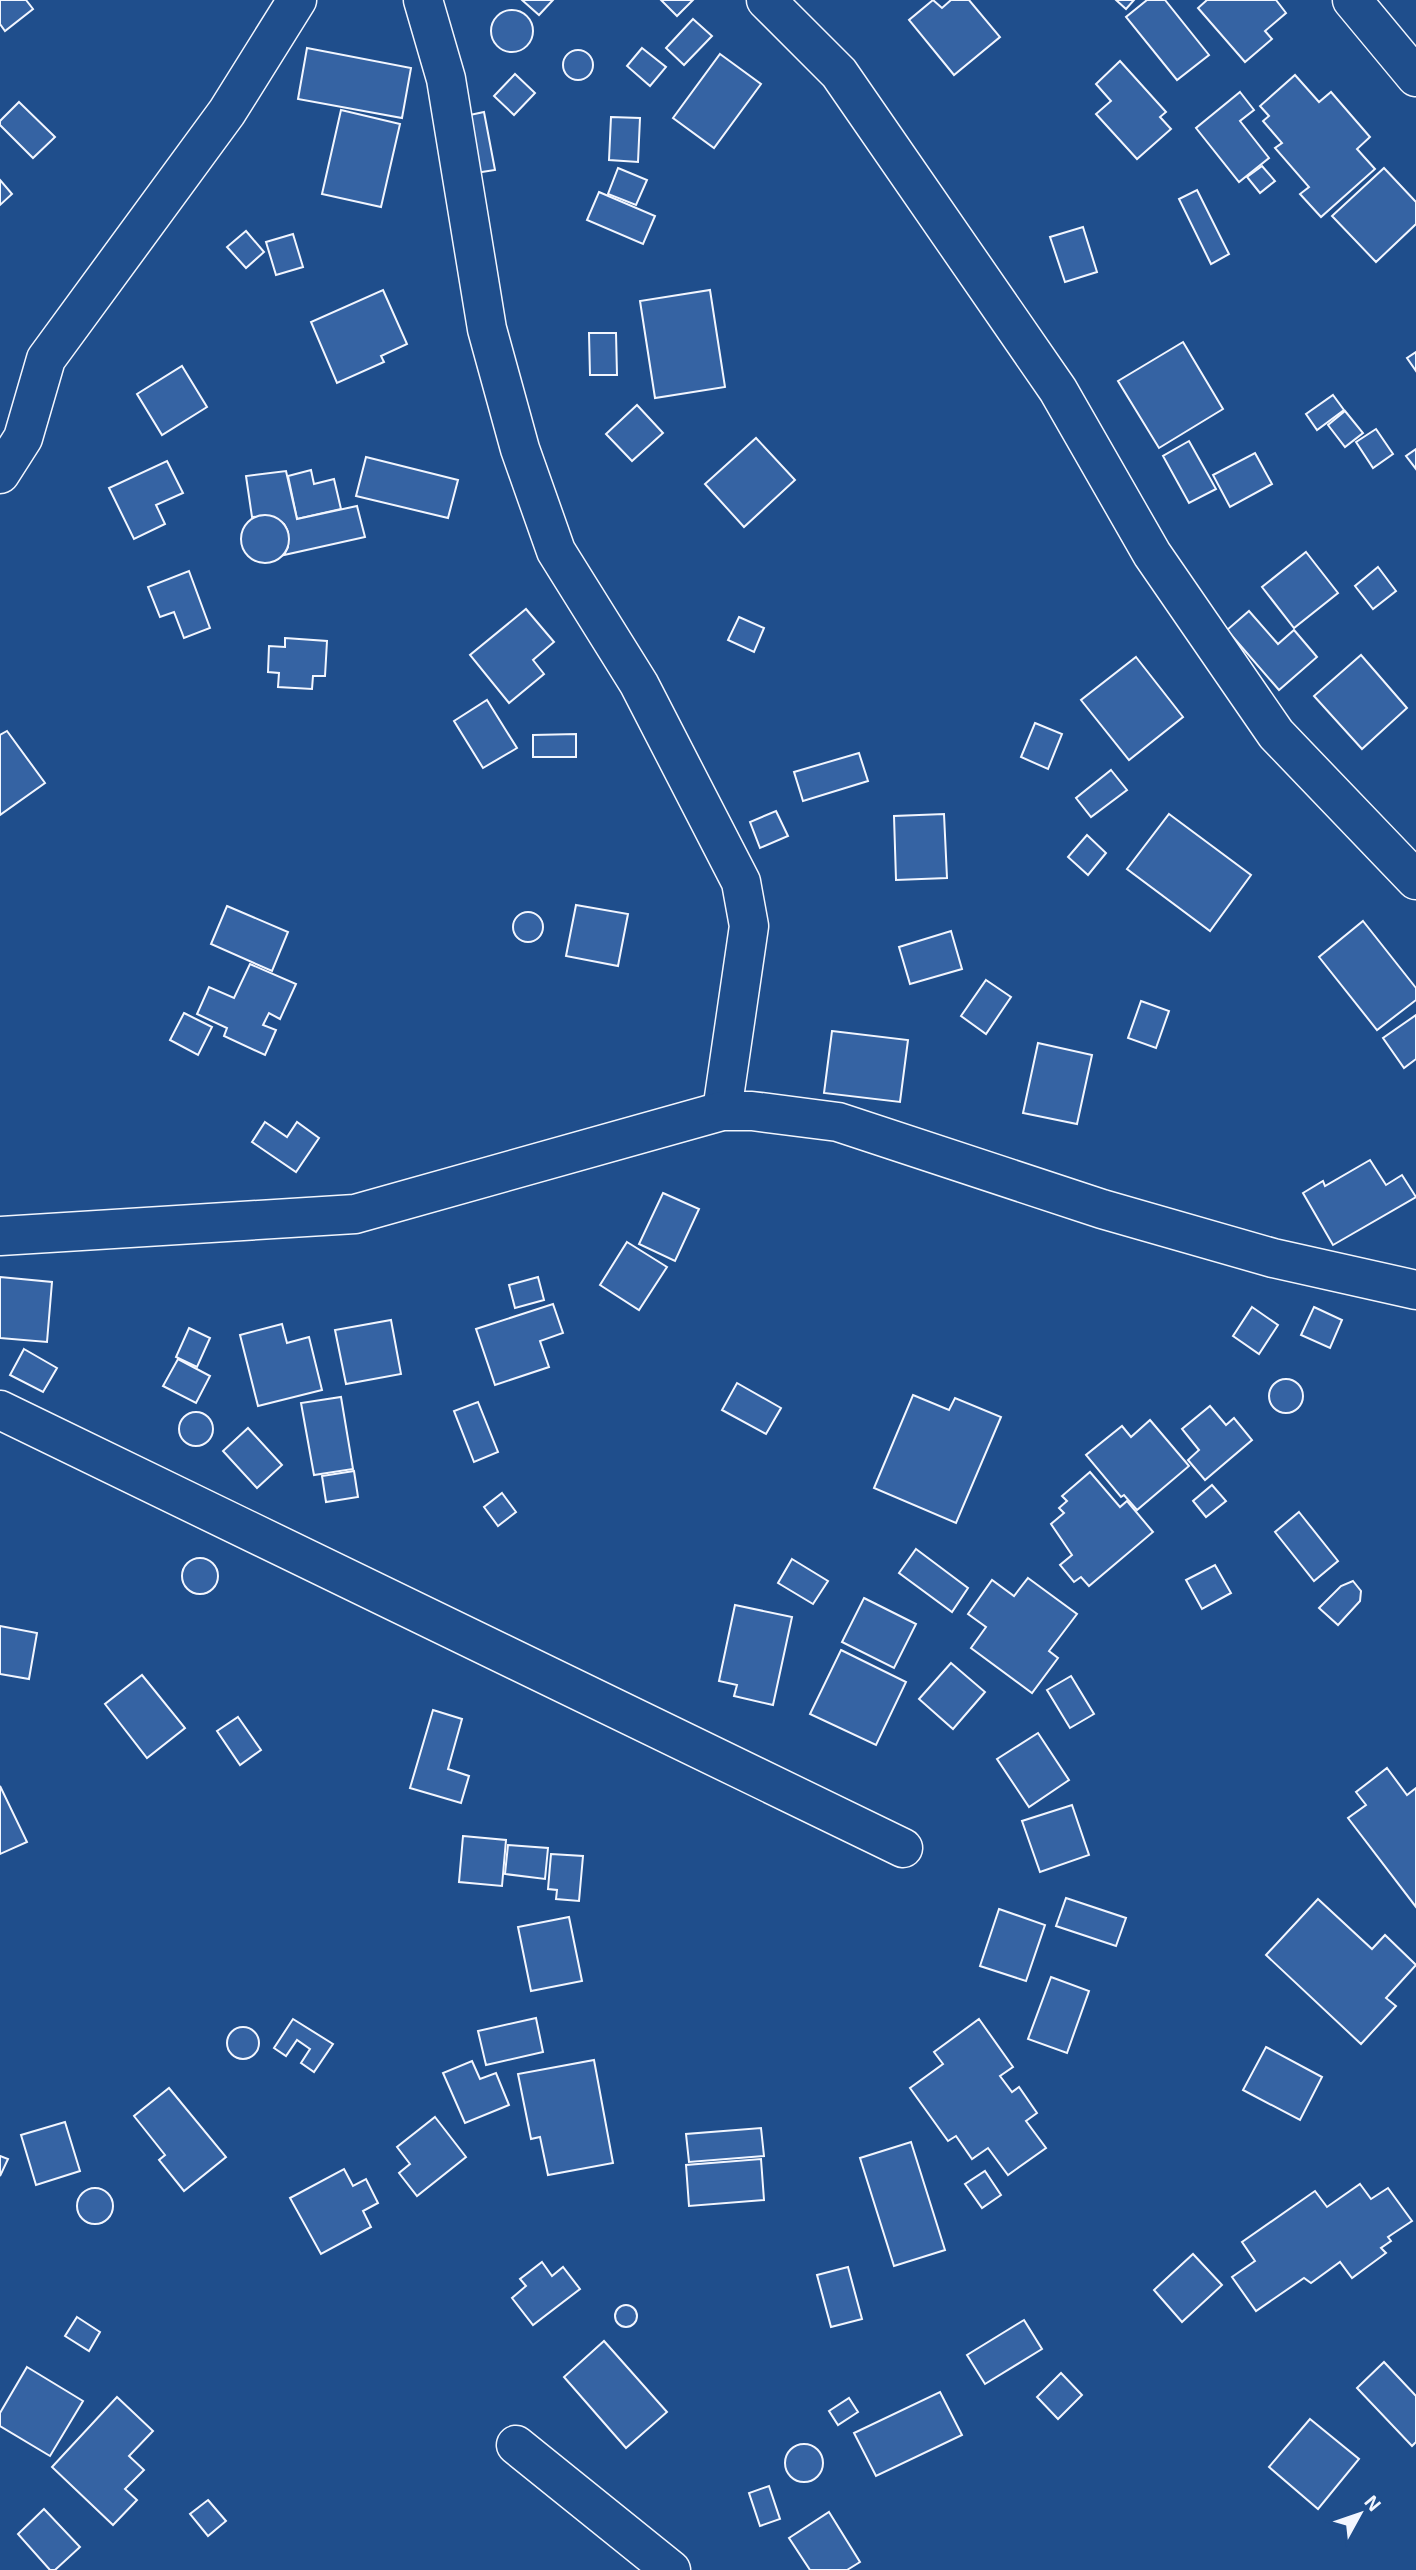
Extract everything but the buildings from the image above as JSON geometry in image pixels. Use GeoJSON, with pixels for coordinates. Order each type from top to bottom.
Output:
{"type":"FeatureCollection","features":[{"type":"Feature","properties":{"kind":"street"},"geometry":{"type":"LineString","coordinates":[[0,474],[23,438],[46,359],[227,112],[297,0]]}},
{"type":"Feature","properties":{"kind":"street"},"geometry":{"type":"LineString","coordinates":[[423,0],[446,79],[487,329],[520,449],[551,538],[556,551],[639,684],[741,882],[749,926],[722,1111]]}},
{"type":"Feature","properties":{"kind":"street"},"geometry":{"type":"LineString","coordinates":[[766,0],[839,73],[1058,390],[1153,554],[1276,734],[1416,880]]}},
{"type":"Feature","properties":{"kind":"street"},"geometry":{"type":"LineString","coordinates":[[1352,0],[1416,77]]}},
{"type":"Feature","properties":{"kind":"street"},"geometry":{"type":"LineString","coordinates":[[0,1236],[355,1214],[722,1111],[752,1111],[838,1122],[1102,1209],[1273,1258],[1416,1290]]}},
{"type":"Feature","properties":{"kind":"street"},"geometry":{"type":"LineString","coordinates":[[0,1410],[903,1848]]}},
{"type":"Feature","properties":{"kind":"street"},"geometry":{"type":"LineString","coordinates":[[516,2445],[671,2570]]}}]}
